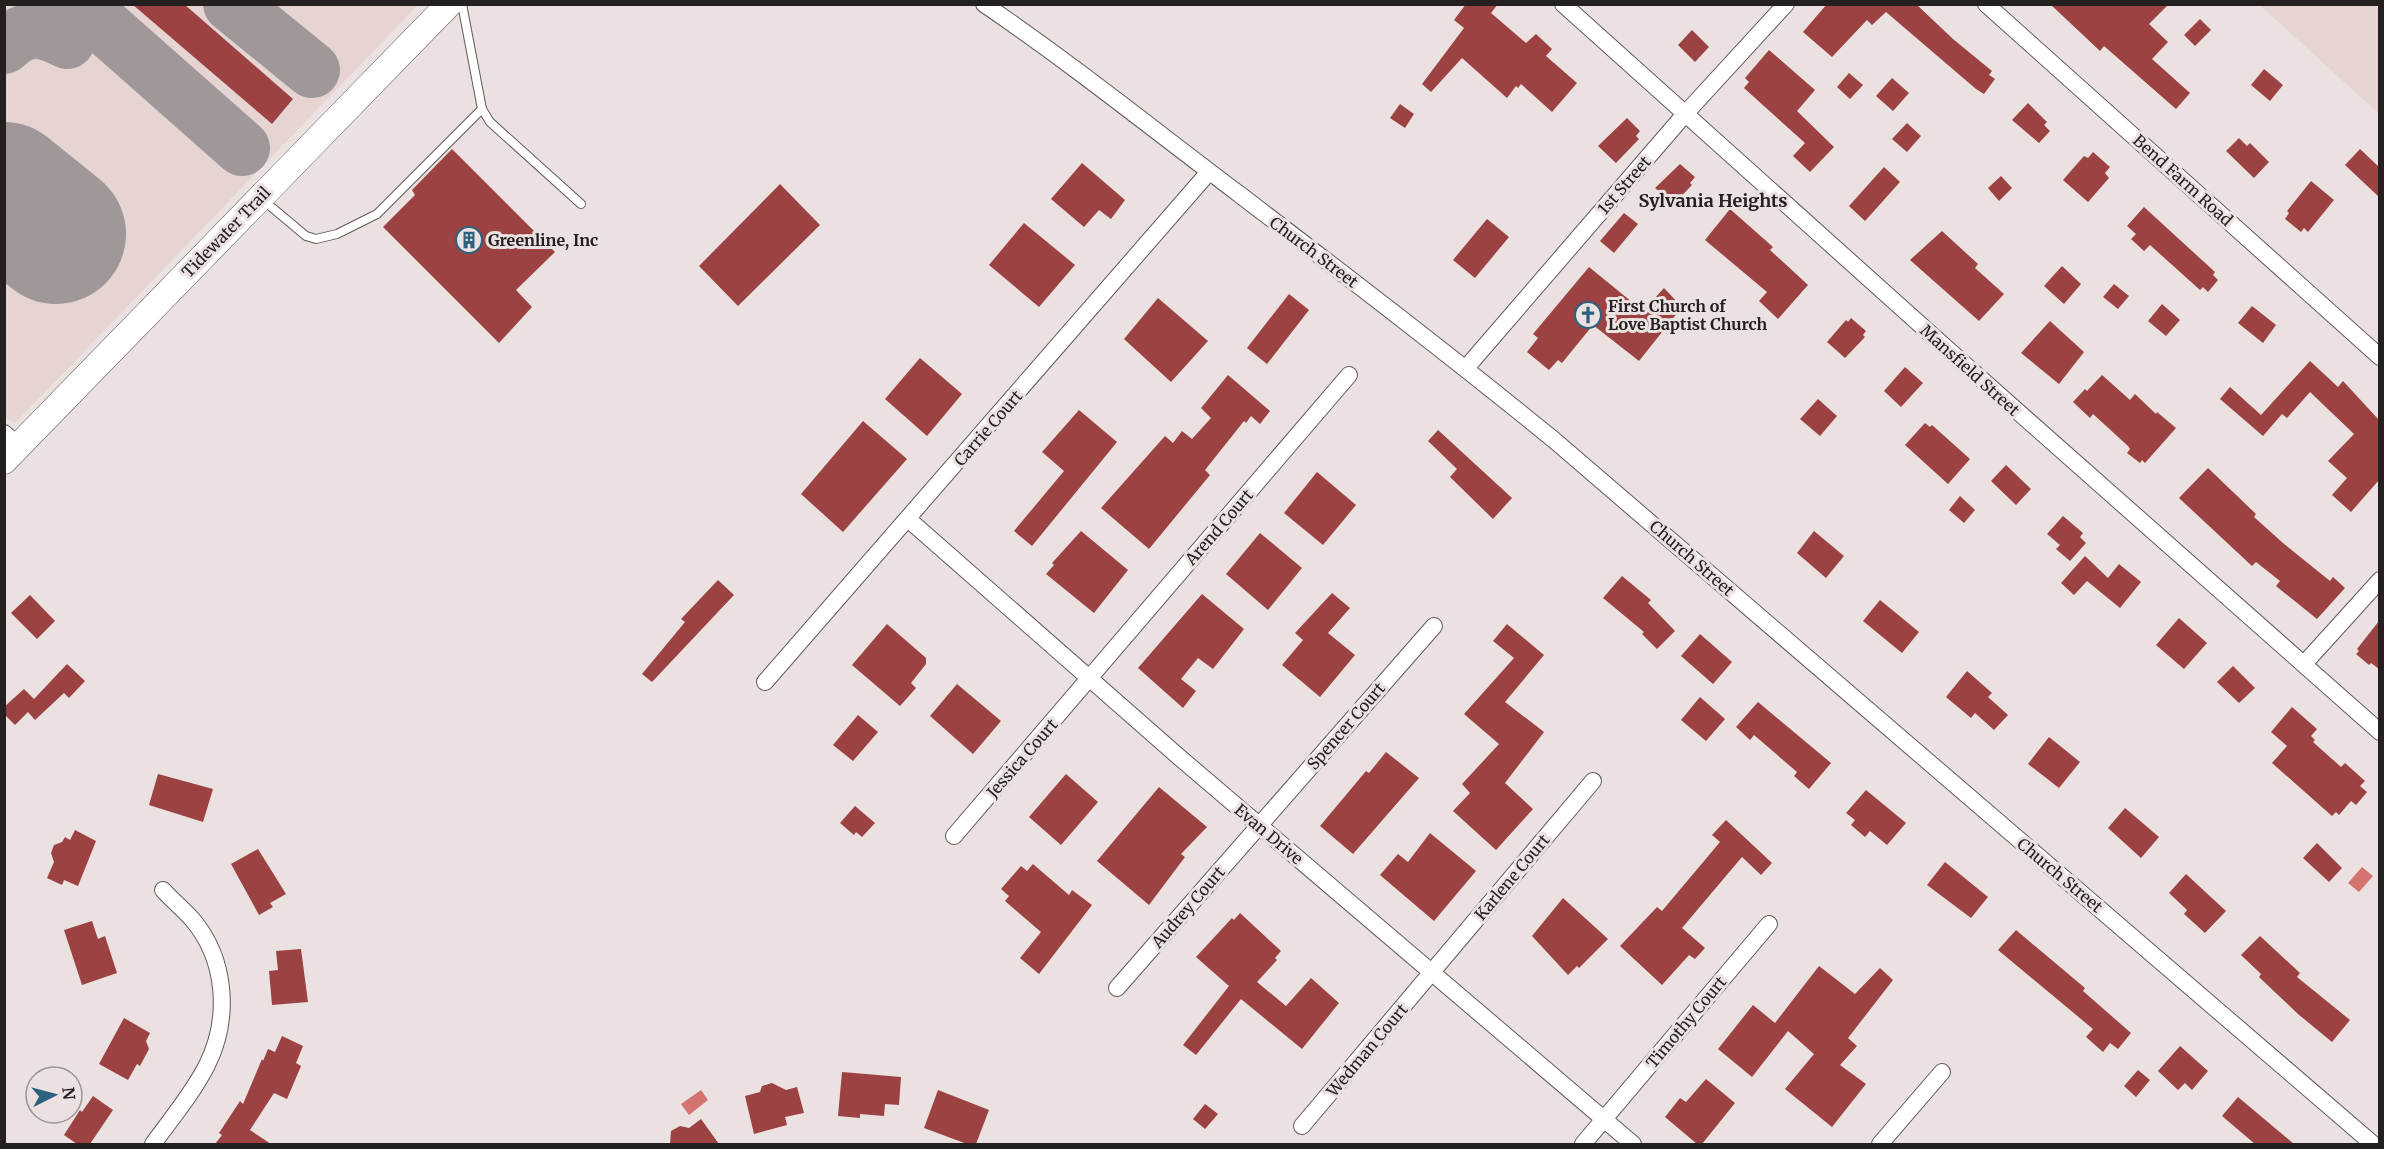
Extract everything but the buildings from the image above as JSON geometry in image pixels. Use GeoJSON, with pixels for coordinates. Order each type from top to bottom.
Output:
{"type":"FeatureCollection","features":[{"type":"Feature","properties":{"kind":"main road","name":"Tidewater Trail"},"geometry":{"type":"LineString","coordinates":[[9,447],[260,198],[449,4]]}},
{"type":"Feature","properties":{"kind":"street","name":"Church Street"},"geometry":{"type":"LineString","coordinates":[[984,4],[1042,44],[1466,368],[1590,471],[2373,1144]]}},
{"type":"Feature","properties":{"kind":"street","name":"Mansfield Street"},"geometry":{"type":"LineString","coordinates":[[1563,4],[2025,419],[2379,732]]}},
{"type":"Feature","properties":{"kind":"street","name":"1st Street"},"geometry":{"type":"LineString","coordinates":[[1466,368],[1685,114],[1786,4]]}},
{"type":"Feature","properties":{"kind":"street","name":"Bend Farm Road"},"geometry":{"type":"LineString","coordinates":[[1986,4],[2379,357]]}},
{"type":"Feature","properties":{"kind":"street","name":"Carrie Court"},"geometry":{"type":"LineString","coordinates":[[765,682],[1209,172]]}},
{"type":"Feature","properties":{"kind":"street","name":"Arend Court"},"geometry":{"type":"LineString","coordinates":[[1089,679],[1349,375]]}},
{"type":"Feature","properties":{"kind":"street","name":"Evan Drive"},"geometry":{"type":"LineString","coordinates":[[908,519],[1259,826],[1633,1144]]}},
{"type":"Feature","properties":{"kind":"street"},"geometry":{"type":"LineString","coordinates":[[2304,664],[2379,580]]}},
{"type":"Feature","properties":{"kind":"street","name":"Spencer Court"},"geometry":{"type":"LineString","coordinates":[[1259,826],[1434,626]]}},
{"type":"Feature","properties":{"kind":"street","name":"Jessica Court"},"geometry":{"type":"LineString","coordinates":[[954,837],[1089,679]]}},
{"type":"Feature","properties":{"kind":"street","name":"Karlene Court"},"geometry":{"type":"LineString","coordinates":[[1431,973],[1593,781]]}},
{"type":"Feature","properties":{"kind":"street","name":"Audrey Court"},"geometry":{"type":"LineString","coordinates":[[1117,988],[1259,826]]}},
{"type":"Feature","properties":{"kind":"street"},"geometry":{"type":"LineString","coordinates":[[153,1144],[206,1067],[216,1043],[222,1018],[223,997],[220,976],[208,944],[193,921],[163,890]]}},
{"type":"Feature","properties":{"kind":"street","name":"Timothy Court"},"geometry":{"type":"LineString","coordinates":[[1583,1144],[1769,924]]}},
{"type":"Feature","properties":{"kind":"street","name":"Wedman Court"},"geometry":{"type":"LineString","coordinates":[[1302,1126],[1431,973]]}},
{"type":"Feature","properties":{"kind":"street"},"geometry":{"type":"LineString","coordinates":[[1880,1144],[1942,1072]]}},
{"type":"Feature","properties":{"kind":"lane"},"geometry":{"type":"LineString","coordinates":[[462,4],[482,109],[490,122],[581,204]]}},
{"type":"Feature","properties":{"kind":"lane"},"geometry":{"type":"LineString","coordinates":[[260,198],[306,237],[316,239],[337,234],[377,214],[482,109]]}},
{"type":"Feature","properties":{"kind":"shaded area"},"geometry":{"type":"Polygon","coordinates":[[[4,5],[418,5],[15,423],[4,415],[4,5]]]}},
{"type":"Feature","properties":{"kind":"shaded area"},"geometry":{"type":"Polygon","coordinates":[[[2260,5],[2379,5],[2379,114],[2260,5]]]}},
{"type":"Feature","properties":{"kind":"shaded area"},"geometry":{"type":"Polygon","coordinates":[[[2362,867],[2373,876],[2359,892],[2348,883],[2362,867]]]}},
{"type":"Feature","properties":{"kind":"shaded area"},"geometry":{"type":"Polygon","coordinates":[[[701,1090],[708,1100],[689,1115],[681,1104],[701,1090]]]}},
{"type":"Feature","properties":{"kind":"taxiway"},"geometry":{"type":"LineString","coordinates":[[79,4],[242,148]]}},
{"type":"Feature","properties":{"kind":"taxiway"},"geometry":{"type":"LineString","coordinates":[[231,4],[312,70]]}},
{"type":"Feature","properties":{"kind":"taxiway"},"geometry":{"type":"LineString","coordinates":[[4,46],[20,35],[35,31],[50,33],[67,41]]}},
{"type":"Feature","properties":{"kind":"runway"},"geometry":{"type":"LineString","coordinates":[[4,192],[56,234]]}},
{"type":"Feature","properties":{"kind":"place","name":"Greenline, Inc"},"geometry":{"type":"Point","coordinates":[469,240]}},
{"type":"Feature","properties":{"kind":"place","name":"First Church of Love Baptist Church"},"geometry":{"type":"Point","coordinates":[1588,315]}},
{"type":"Feature","properties":{"kind":"district","name":"Sylvania Heights"},"geometry":{"type":"Point","coordinates":[1713,201]}}]}
